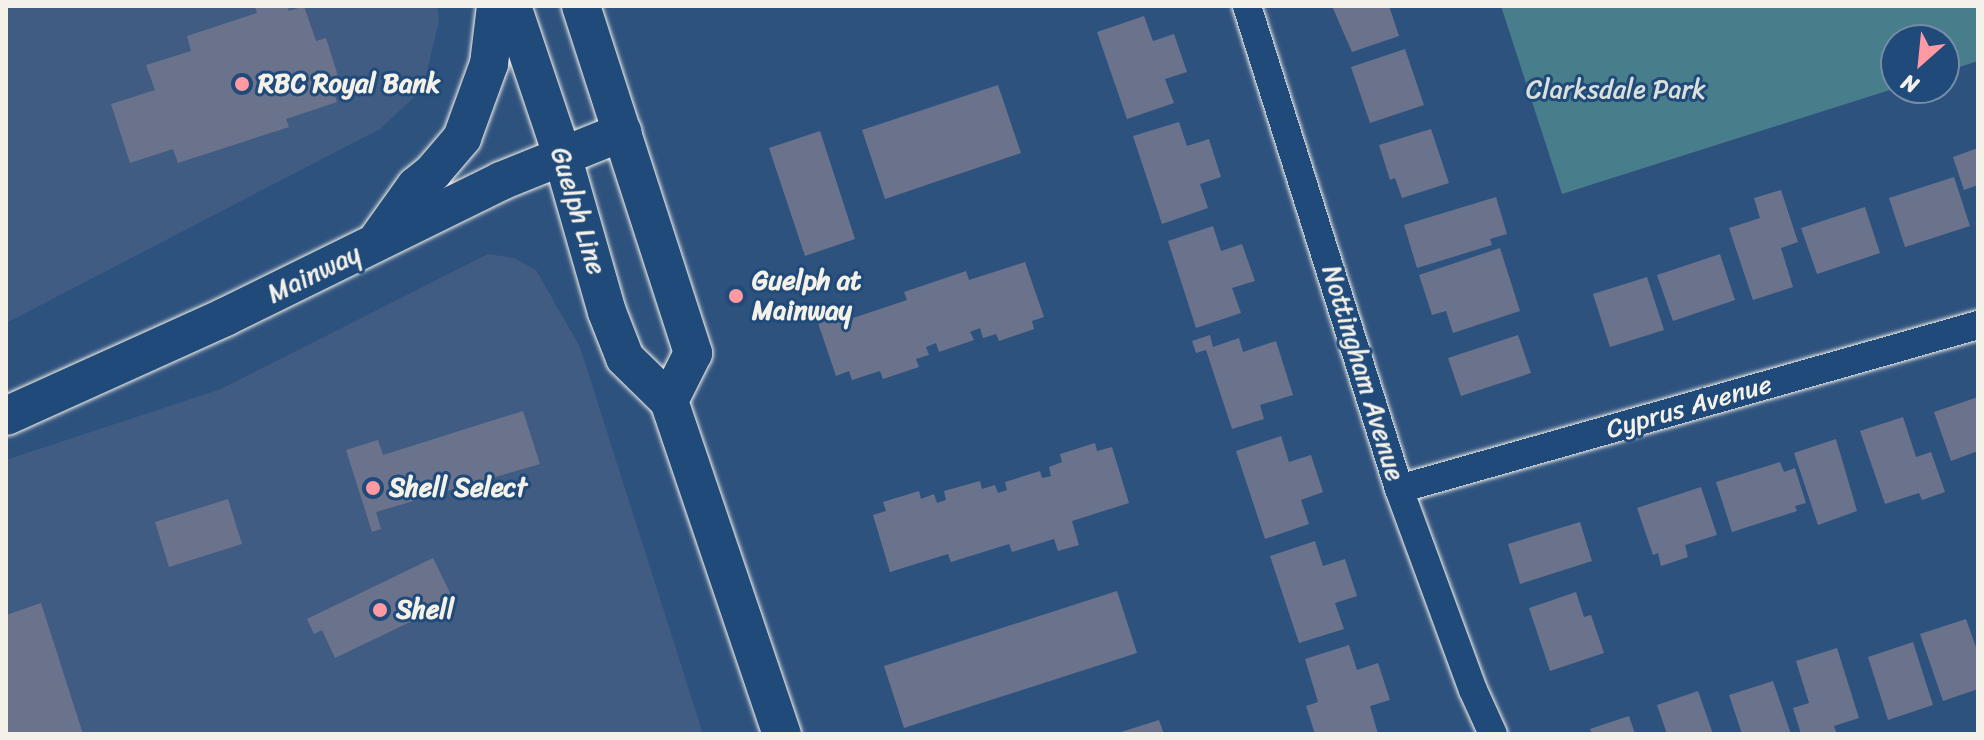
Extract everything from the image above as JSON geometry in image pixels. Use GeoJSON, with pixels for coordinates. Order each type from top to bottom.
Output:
{"type":"FeatureCollection","features":[{"type":"Feature","properties":{"kind":"main road"},"geometry":{"type":"LineString","coordinates":[[373,245],[416,186],[433,172],[462,138],[489,64],[496,6]]}},
{"type":"Feature","properties":{"kind":"main road","name":"Guelph Line"},"geometry":{"type":"LineString","coordinates":[[512,6],[562,155],[607,312],[625,358],[669,401],[782,734]]}},
{"type":"Feature","properties":{"kind":"main road"},"geometry":{"type":"LineString","coordinates":[[581,6],[693,353],[669,401]]}},
{"type":"Feature","properties":{"kind":"main road","name":"Mainway"},"geometry":{"type":"LineString","coordinates":[[6,416],[373,245],[482,190],[622,132]]}},
{"type":"Feature","properties":{"kind":"street","name":"Nottingham Avenue"},"geometry":{"type":"LineString","coordinates":[[1247,6],[1399,489],[1473,690],[1493,734]]}},
{"type":"Feature","properties":{"kind":"street","name":"Cyprus Avenue"},"geometry":{"type":"LineString","coordinates":[[1399,489],[1978,325]]}},
{"type":"Feature","properties":{"kind":"shaded area"},"geometry":{"type":"Polygon","coordinates":[[[6,6],[437,6],[439,20],[423,89],[380,129],[6,323],[6,6]]]}},
{"type":"Feature","properties":{"kind":"shaded area"},"geometry":{"type":"Polygon","coordinates":[[[488,254],[514,258],[536,270],[580,347],[703,734],[6,734],[6,460],[221,389],[488,254]]]}},
{"type":"Feature","properties":{"kind":"green space","name":"Clarksdale Park"},"geometry":{"type":"Polygon","coordinates":[[[1501,6],[1978,6],[1978,61],[1960,67],[1960,24],[1880,24],[1880,93],[1562,194],[1501,6]]]}},
{"type":"Feature","properties":{"kind":"building","name":"RBC Royal Bank"},"geometry":{"type":"Polygon","coordinates":[[[287,6],[289,11],[304,6],[316,41],[326,38],[338,76],[329,79],[337,102],[286,119],[289,127],[178,163],[173,149],[130,163],[111,104],[155,90],[146,65],[191,51],[187,36],[257,13],[255,7],[287,6]]]}},
{"type":"Feature","properties":{"kind":"building"},"geometry":{"type":"Polygon","coordinates":[[[1332,6],[1389,6],[1399,36],[1352,52],[1332,6]]]}},
{"type":"Feature","properties":{"kind":"building"},"geometry":{"type":"Polygon","coordinates":[[[1144,16],[1153,41],[1174,34],[1187,72],[1165,79],[1174,103],[1127,119],[1097,32],[1144,16]]]}},
{"type":"Feature","properties":{"kind":"building"},"geometry":{"type":"Polygon","coordinates":[[[1405,49],[1424,105],[1370,123],[1351,67],[1405,49]]]}},
{"type":"Feature","properties":{"kind":"building"},"geometry":{"type":"Polygon","coordinates":[[[998,85],[1021,153],[885,199],[862,130],[998,85]]]}},
{"type":"Feature","properties":{"kind":"building"},"geometry":{"type":"Polygon","coordinates":[[[1179,122],[1187,146],[1209,139],[1221,177],[1200,184],[1208,208],[1162,224],[1133,136],[1179,122]]]}},
{"type":"Feature","properties":{"kind":"building"},"geometry":{"type":"Polygon","coordinates":[[[1431,129],[1449,183],[1402,198],[1395,178],[1390,180],[1379,145],[1431,129]]]}},
{"type":"Feature","properties":{"kind":"building"},"geometry":{"type":"Polygon","coordinates":[[[820,131],[855,239],[805,256],[769,148],[820,131]]]}},
{"type":"Feature","properties":{"kind":"building"},"geometry":{"type":"Polygon","coordinates":[[[1978,148],[1978,185],[1964,190],[1953,157],[1978,148]]]}},
{"type":"Feature","properties":{"kind":"building"},"geometry":{"type":"Polygon","coordinates":[[[1954,177],[1970,226],[1905,247],[1889,198],[1954,177]]]}},
{"type":"Feature","properties":{"kind":"building"},"geometry":{"type":"Polygon","coordinates":[[[1781,190],[1798,242],[1781,248],[1793,287],[1753,300],[1729,228],[1760,218],[1754,198],[1781,190]]]}},
{"type":"Feature","properties":{"kind":"building"},"geometry":{"type":"Polygon","coordinates":[[[1496,197],[1507,234],[1490,239],[1492,245],[1417,268],[1404,225],[1496,197]]]}},
{"type":"Feature","properties":{"kind":"building"},"geometry":{"type":"Polygon","coordinates":[[[1865,207],[1880,253],[1817,274],[1801,228],[1865,207]]]}},
{"type":"Feature","properties":{"kind":"building"},"geometry":{"type":"Polygon","coordinates":[[[1213,226],[1221,251],[1242,244],[1255,281],[1232,288],[1241,313],[1196,328],[1168,241],[1213,226]]]}},
{"type":"Feature","properties":{"kind":"building"},"geometry":{"type":"Polygon","coordinates":[[[1500,248],[1520,311],[1453,333],[1446,311],[1432,315],[1419,275],[1500,248]]]}},
{"type":"Feature","properties":{"kind":"building"},"geometry":{"type":"Polygon","coordinates":[[[1720,254],[1735,300],[1673,321],[1657,275],[1720,254]]]}},
{"type":"Feature","properties":{"kind":"building"},"geometry":{"type":"Polygon","coordinates":[[[1025,262],[1044,317],[1032,321],[1034,329],[999,341],[996,334],[983,338],[980,328],[970,332],[974,340],[939,352],[936,343],[926,347],[929,355],[916,359],[919,367],[883,379],[880,371],[852,380],[849,371],[836,376],[817,320],[850,310],[853,318],[907,300],[904,292],[966,271],[969,280],[1025,262]]]}},
{"type":"Feature","properties":{"kind":"building"},"geometry":{"type":"Polygon","coordinates":[[[1647,277],[1664,330],[1610,347],[1593,294],[1647,277]]]}},
{"type":"Feature","properties":{"kind":"building"},"geometry":{"type":"Polygon","coordinates":[[[1210,335],[1213,347],[1239,338],[1243,352],[1276,341],[1293,395],[1260,405],[1264,419],[1232,429],[1206,350],[1196,353],[1192,341],[1210,335]]]}},
{"type":"Feature","properties":{"kind":"building"},"geometry":{"type":"Polygon","coordinates":[[[1518,335],[1531,373],[1461,396],[1448,358],[1518,335]]]}},
{"type":"Feature","properties":{"kind":"building"},"geometry":{"type":"Polygon","coordinates":[[[1978,397],[1978,451],[1951,461],[1934,412],[1978,397]]]}},
{"type":"Feature","properties":{"kind":"building"},"geometry":{"type":"Polygon","coordinates":[[[523,411],[540,464],[376,512],[381,529],[372,532],[346,450],[378,440],[383,455],[523,411]]]}},
{"type":"Feature","properties":{"kind":"building"},"geometry":{"type":"Polygon","coordinates":[[[1903,417],[1916,457],[1931,452],[1945,492],[1922,500],[1919,493],[1885,504],[1860,431],[1903,417]]]}},
{"type":"Feature","properties":{"kind":"building"},"geometry":{"type":"Polygon","coordinates":[[[1281,436],[1289,462],[1311,455],[1323,492],[1301,500],[1309,524],[1265,539],[1236,451],[1281,436]]]}},
{"type":"Feature","properties":{"kind":"building"},"geometry":{"type":"Polygon","coordinates":[[[1836,439],[1857,511],[1818,525],[1794,453],[1836,439]]]}},
{"type":"Feature","properties":{"kind":"building"},"geometry":{"type":"Polygon","coordinates":[[[1095,443],[1097,451],[1112,447],[1129,503],[1072,521],[1079,545],[1058,551],[1054,539],[1012,552],[1009,544],[951,562],[948,554],[890,572],[873,515],[886,511],[883,502],[919,491],[921,499],[934,494],[937,503],[946,500],[944,491],[980,481],[982,489],[995,485],[998,493],[1007,490],[1005,482],[1040,471],[1042,478],[1051,476],[1049,467],[1062,462],[1060,454],[1095,443]]]}},
{"type":"Feature","properties":{"kind":"building"},"geometry":{"type":"Polygon","coordinates":[[[1780,462],[1784,472],[1795,468],[1806,503],[1795,506],[1797,511],[1732,532],[1716,482],[1780,462]]]}},
{"type":"Feature","properties":{"kind":"building"},"geometry":{"type":"Polygon","coordinates":[[[1701,487],[1717,535],[1685,545],[1688,557],[1661,566],[1658,553],[1653,555],[1637,508],[1701,487]]]}},
{"type":"Feature","properties":{"kind":"building"},"geometry":{"type":"Polygon","coordinates":[[[228,499],[242,544],[169,567],[155,522],[228,499]]]}},
{"type":"Feature","properties":{"kind":"building"},"geometry":{"type":"Polygon","coordinates":[[[1580,522],[1592,561],[1520,584],[1508,544],[1580,522]]]}},
{"type":"Feature","properties":{"kind":"building"},"geometry":{"type":"Polygon","coordinates":[[[1315,541],[1323,566],[1345,559],[1357,596],[1335,603],[1344,629],[1299,643],[1270,556],[1315,541]]]}},
{"type":"Feature","properties":{"kind":"building","name":"Shell"},"geometry":{"type":"Polygon","coordinates":[[[433,558],[454,601],[335,658],[322,630],[314,634],[307,619],[433,558]]]}},
{"type":"Feature","properties":{"kind":"building"},"geometry":{"type":"Polygon","coordinates":[[[1117,591],[1137,653],[904,728],[884,666],[1117,591]]]}},
{"type":"Feature","properties":{"kind":"building"},"geometry":{"type":"Polygon","coordinates":[[[1576,592],[1584,617],[1591,615],[1604,653],[1550,671],[1529,608],[1576,592]]]}},
{"type":"Feature","properties":{"kind":"building"},"geometry":{"type":"Polygon","coordinates":[[[41,603],[83,734],[6,734],[6,615],[41,603]]]}},
{"type":"Feature","properties":{"kind":"building"},"geometry":{"type":"Polygon","coordinates":[[[1966,619],[1978,653],[1978,689],[1943,701],[1920,634],[1966,619]]]}},
{"type":"Feature","properties":{"kind":"building"},"geometry":{"type":"Polygon","coordinates":[[[1913,642],[1933,705],[1888,720],[1868,657],[1913,642]]]}},
{"type":"Feature","properties":{"kind":"building"},"geometry":{"type":"Polygon","coordinates":[[[1349,645],[1357,670],[1378,663],[1390,700],[1370,706],[1378,734],[1315,734],[1306,706],[1318,702],[1305,659],[1349,645]]]}},
{"type":"Feature","properties":{"kind":"building"},"geometry":{"type":"Polygon","coordinates":[[[1837,648],[1859,718],[1834,726],[1837,734],[1801,734],[1793,708],[1809,703],[1796,661],[1837,648]]]}},
{"type":"Feature","properties":{"kind":"building"},"geometry":{"type":"Polygon","coordinates":[[[1773,681],[1791,734],[1742,734],[1729,695],[1773,681]]]}},
{"type":"Feature","properties":{"kind":"building"},"geometry":{"type":"Polygon","coordinates":[[[1698,691],[1713,734],[1667,734],[1657,705],[1698,691]]]}},
{"type":"Feature","properties":{"kind":"building"},"geometry":{"type":"Polygon","coordinates":[[[1629,716],[1635,734],[1592,734],[1590,729],[1629,716]]]}},
{"type":"Feature","properties":{"kind":"building"},"geometry":{"type":"Polygon","coordinates":[[[1159,720],[1164,734],[1118,733],[1159,720]]]}},
{"type":"Feature","properties":{"kind":"place","name":"RBC Royal Bank"},"geometry":{"type":"Point","coordinates":[242,84]}},
{"type":"Feature","properties":{"kind":"place","name":"Guelph at Mainway"},"geometry":{"type":"Point","coordinates":[736,296]}},
{"type":"Feature","properties":{"kind":"place","name":"Shell Select"},"geometry":{"type":"Point","coordinates":[373,488]}},
{"type":"Feature","properties":{"kind":"place","name":"Shell"},"geometry":{"type":"Point","coordinates":[380,610]}}]}
